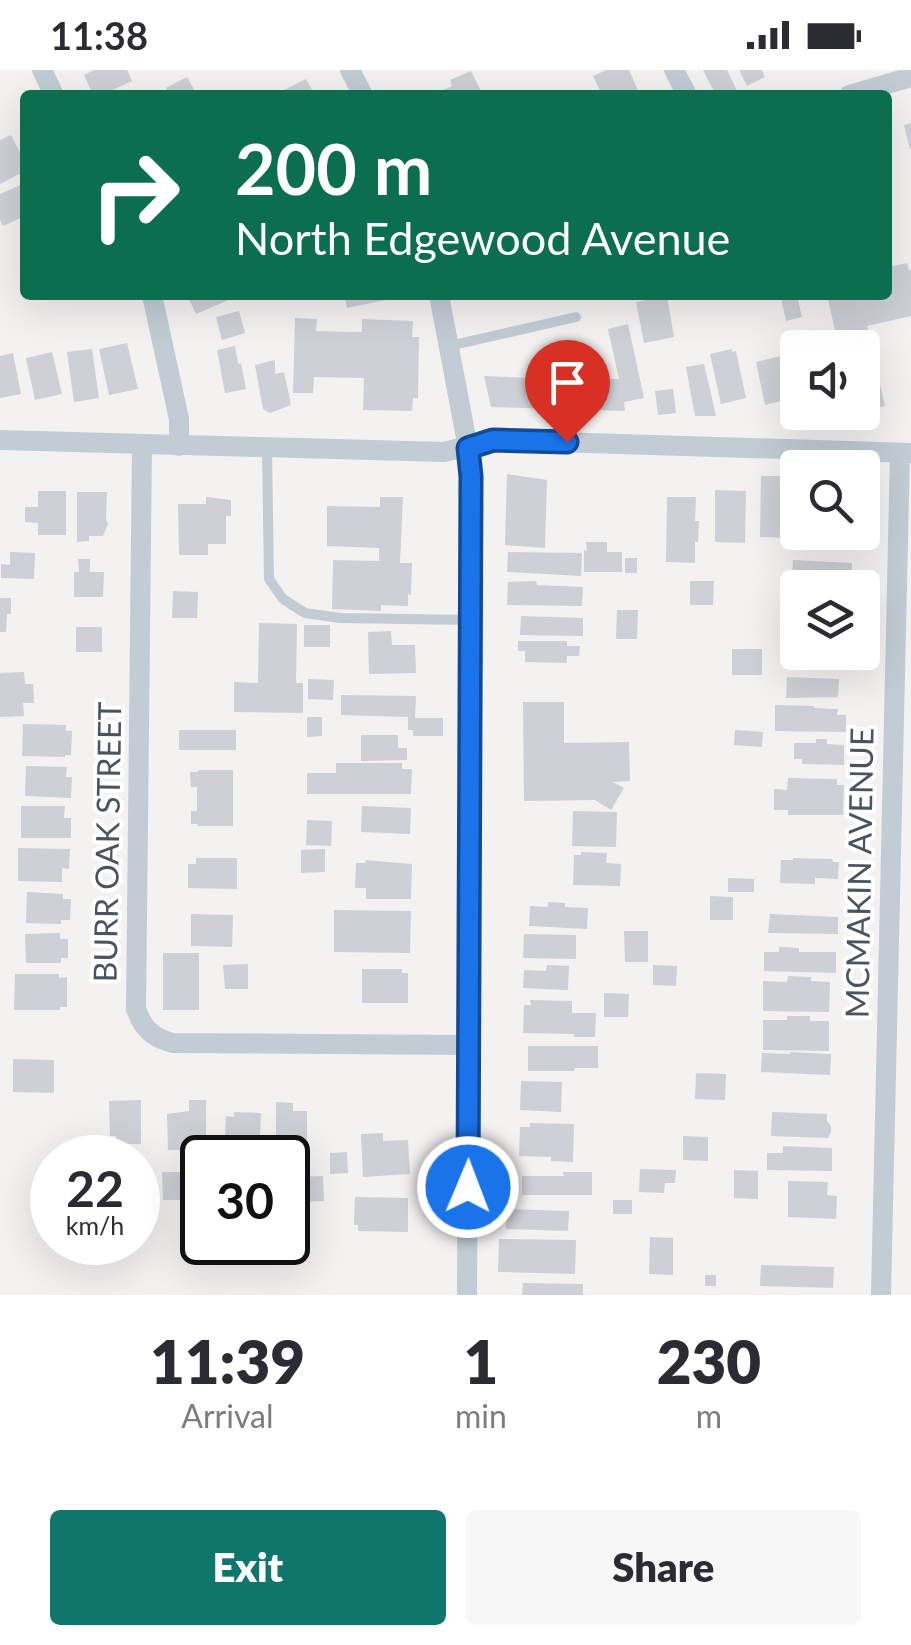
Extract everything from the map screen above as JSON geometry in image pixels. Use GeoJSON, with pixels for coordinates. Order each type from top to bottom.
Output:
{"type":"FeatureCollection","features":[{"type":"Feature","properties":{"kind":"street"},"geometry":{"type":"LineString","coordinates":[[867,90],[911,77]]}},
{"type":"Feature","properties":{"kind":"street"},"geometry":{"type":"LineString","coordinates":[[153,300],[179,419],[180,446]]}},
{"type":"Feature","properties":{"kind":"street"},"geometry":{"type":"LineString","coordinates":[[440,300],[471,476],[467,1295]]}},
{"type":"Feature","properties":{"kind":"street"},"geometry":{"type":"LineString","coordinates":[[0,440],[444,452],[493,440],[906,453]]}},
{"type":"Feature","properties":{"kind":"street","name":"BURR OAK STREET"},"geometry":{"type":"LineString","coordinates":[[142,444],[136,1009],[140,1022],[160,1040],[174,1043],[470,1045]]}},
{"type":"Feature","properties":{"kind":"street","name":"MCMAKIN AVENUE"},"geometry":{"type":"LineString","coordinates":[[880,1295],[906,453]]}},
{"type":"Feature","properties":{"kind":"lane"},"geometry":{"type":"LineString","coordinates":[[449,346],[576,317]]}},
{"type":"Feature","properties":{"kind":"lane"},"geometry":{"type":"LineString","coordinates":[[267,448],[269,579],[283,600],[304,613],[340,618],[470,620]]}},
{"type":"Feature","properties":{"kind":"building"},"geometry":{"type":"Polygon","coordinates":[[[94,70],[127,70],[132,81],[113,90],[91,90],[84,75],[94,70]]]}},
{"type":"Feature","properties":{"kind":"building"},"geometry":{"type":"Polygon","coordinates":[[[606,70],[629,70],[638,90],[600,90],[593,76],[606,70]]]}},
{"type":"Feature","properties":{"kind":"building"},"geometry":{"type":"Polygon","coordinates":[[[703,70],[727,70],[737,90],[713,90],[703,70]]]}},
{"type":"Feature","properties":{"kind":"building"},"geometry":{"type":"Polygon","coordinates":[[[739,70],[762,70],[765,77],[747,86],[739,70]]]}},
{"type":"Feature","properties":{"kind":"building"},"geometry":{"type":"Polygon","coordinates":[[[471,71],[480,90],[443,90],[452,86],[450,80],[471,71]]]}},
{"type":"Feature","properties":{"kind":"building"},"geometry":{"type":"Polygon","coordinates":[[[187,77],[194,90],[167,90],[187,77]]]}},
{"type":"Feature","properties":{"kind":"building"},"geometry":{"type":"Polygon","coordinates":[[[306,79],[312,90],[284,90],[306,79]]]}},
{"type":"Feature","properties":{"kind":"building"},"geometry":{"type":"Polygon","coordinates":[[[911,123],[911,149],[910,149],[904,125],[911,123]]]}},
{"type":"Feature","properties":{"kind":"building"},"geometry":{"type":"Polygon","coordinates":[[[11,135],[20,152],[20,174],[0,184],[0,140],[11,135]]]}},
{"type":"Feature","properties":{"kind":"building"},"geometry":{"type":"Polygon","coordinates":[[[20,185],[20,218],[3,226],[0,220],[0,194],[20,185]]]}},
{"type":"Feature","properties":{"kind":"building"},"geometry":{"type":"Polygon","coordinates":[[[907,263],[911,270],[911,316],[867,326],[868,330],[835,330],[828,300],[892,300],[892,266],[907,263]]]}},
{"type":"Feature","properties":{"kind":"building"},"geometry":{"type":"Polygon","coordinates":[[[189,300],[228,300],[196,314],[189,300]]]}},
{"type":"Feature","properties":{"kind":"building"},"geometry":{"type":"Polygon","coordinates":[[[345,300],[386,300],[347,308],[345,300]]]}},
{"type":"Feature","properties":{"kind":"building"},"geometry":{"type":"Polygon","coordinates":[[[668,300],[674,337],[644,343],[636,302],[668,300]]]}},
{"type":"Feature","properties":{"kind":"building"},"geometry":{"type":"Polygon","coordinates":[[[781,300],[798,300],[802,317],[786,321],[781,300]]]}},
{"type":"Feature","properties":{"kind":"building"},"geometry":{"type":"Polygon","coordinates":[[[239,311],[245,333],[222,340],[216,317],[239,311]]]}},
{"type":"Feature","properties":{"kind":"building"},"geometry":{"type":"Polygon","coordinates":[[[295,318],[317,319],[316,331],[362,332],[362,319],[413,321],[412,337],[419,337],[418,398],[413,398],[412,411],[363,410],[364,378],[314,377],[313,393],[293,393],[295,318]]]}},
{"type":"Feature","properties":{"kind":"building"},"geometry":{"type":"Polygon","coordinates":[[[628,324],[644,398],[624,402],[625,411],[491,407],[484,376],[555,379],[556,385],[582,386],[582,379],[619,379],[608,329],[628,324]]]}},
{"type":"Feature","properties":{"kind":"building"},"geometry":{"type":"Polygon","coordinates":[[[127,343],[138,389],[109,395],[99,349],[127,343]]]}},
{"type":"Feature","properties":{"kind":"building"},"geometry":{"type":"Polygon","coordinates":[[[235,346],[246,389],[225,393],[217,350],[235,346]]]}},
{"type":"Feature","properties":{"kind":"building"},"geometry":{"type":"Polygon","coordinates":[[[92,349],[99,398],[74,402],[67,352],[92,349]]]}},
{"type":"Feature","properties":{"kind":"building"},"geometry":{"type":"Polygon","coordinates":[[[736,351],[746,398],[721,404],[710,354],[736,351]]]}},
{"type":"Feature","properties":{"kind":"building"},"geometry":{"type":"Polygon","coordinates":[[[52,352],[62,394],[35,400],[26,358],[52,352]]]}},
{"type":"Feature","properties":{"kind":"building"},"geometry":{"type":"Polygon","coordinates":[[[13,353],[21,394],[0,398],[0,356],[13,353]]]}},
{"type":"Feature","properties":{"kind":"building"},"geometry":{"type":"Polygon","coordinates":[[[780,356],[780,401],[765,405],[756,362],[780,356]]]}},
{"type":"Feature","properties":{"kind":"building"},"geometry":{"type":"Polygon","coordinates":[[[275,360],[275,374],[284,372],[291,405],[270,413],[263,409],[255,365],[275,360]]]}},
{"type":"Feature","properties":{"kind":"building"},"geometry":{"type":"Polygon","coordinates":[[[704,364],[716,416],[695,416],[686,367],[704,364]]]}},
{"type":"Feature","properties":{"kind":"building"},"geometry":{"type":"Polygon","coordinates":[[[673,389],[676,413],[658,415],[655,391],[673,389]]]}},
{"type":"Feature","properties":{"kind":"building"},"geometry":{"type":"Polygon","coordinates":[[[507,474],[547,480],[545,548],[505,545],[507,474]]]}},
{"type":"Feature","properties":{"kind":"building"},"geometry":{"type":"Polygon","coordinates":[[[761,476],[780,476],[780,538],[760,537],[761,476]]]}},
{"type":"Feature","properties":{"kind":"building"},"geometry":{"type":"Polygon","coordinates":[[[715,490],[746,491],[745,543],[715,542],[715,490]]]}},
{"type":"Feature","properties":{"kind":"building"},"geometry":{"type":"Polygon","coordinates":[[[38,491],[66,491],[66,535],[38,535],[38,523],[25,522],[25,507],[38,507],[38,491]]]}},
{"type":"Feature","properties":{"kind":"building"},"geometry":{"type":"Polygon","coordinates":[[[77,492],[107,492],[108,524],[103,536],[89,536],[89,541],[77,542],[77,492]]]}},
{"type":"Feature","properties":{"kind":"building"},"geometry":{"type":"Polygon","coordinates":[[[206,497],[231,500],[231,516],[226,516],[226,544],[208,544],[208,555],[179,555],[178,504],[206,504],[206,497]]]}},
{"type":"Feature","properties":{"kind":"building"},"geometry":{"type":"Polygon","coordinates":[[[380,497],[403,497],[400,563],[412,563],[408,606],[381,605],[381,611],[332,609],[333,560],[379,561],[379,548],[327,546],[327,506],[380,507],[380,497]]]}},
{"type":"Feature","properties":{"kind":"building"},"geometry":{"type":"Polygon","coordinates":[[[667,497],[696,497],[695,521],[699,521],[695,563],[666,562],[667,497]]]}},
{"type":"Feature","properties":{"kind":"building"},"geometry":{"type":"Polygon","coordinates":[[[586,542],[607,542],[607,552],[622,552],[622,572],[584,572],[586,542]]]}},
{"type":"Feature","properties":{"kind":"building"},"geometry":{"type":"Polygon","coordinates":[[[10,552],[35,553],[34,579],[1,578],[1,564],[10,565],[10,552]]]}},
{"type":"Feature","properties":{"kind":"building"},"geometry":{"type":"Polygon","coordinates":[[[508,552],[582,553],[581,576],[507,572],[508,552]]]}},
{"type":"Feature","properties":{"kind":"building"},"geometry":{"type":"Polygon","coordinates":[[[625,558],[637,558],[637,573],[625,573],[625,558]]]}},
{"type":"Feature","properties":{"kind":"building"},"geometry":{"type":"Polygon","coordinates":[[[78,559],[90,559],[90,572],[104,572],[103,597],[74,597],[78,559]]]}},
{"type":"Feature","properties":{"kind":"building"},"geometry":{"type":"Polygon","coordinates":[[[793,560],[852,563],[852,570],[792,570],[793,560]]]}},
{"type":"Feature","properties":{"kind":"building"},"geometry":{"type":"Polygon","coordinates":[[[536,581],[537,585],[583,587],[582,606],[507,605],[508,582],[536,581]]]}},
{"type":"Feature","properties":{"kind":"building"},"geometry":{"type":"Polygon","coordinates":[[[690,581],[714,581],[713,605],[690,605],[690,581]]]}},
{"type":"Feature","properties":{"kind":"building"},"geometry":{"type":"Polygon","coordinates":[[[173,591],[198,592],[197,618],[172,618],[173,591]]]}},
{"type":"Feature","properties":{"kind":"building"},"geometry":{"type":"Polygon","coordinates":[[[0,598],[11,598],[6,632],[0,632],[0,598]]]}},
{"type":"Feature","properties":{"kind":"building"},"geometry":{"type":"Polygon","coordinates":[[[617,610],[638,610],[637,639],[616,639],[617,610]]]}},
{"type":"Feature","properties":{"kind":"building"},"geometry":{"type":"Polygon","coordinates":[[[521,616],[583,618],[583,636],[520,635],[521,616]]]}},
{"type":"Feature","properties":{"kind":"building"},"geometry":{"type":"Polygon","coordinates":[[[259,623],[297,624],[296,683],[303,683],[303,713],[234,712],[234,682],[258,683],[259,623]]]}},
{"type":"Feature","properties":{"kind":"building"},"geometry":{"type":"Polygon","coordinates":[[[304,625],[330,625],[330,647],[304,647],[304,625]]]}},
{"type":"Feature","properties":{"kind":"building"},"geometry":{"type":"Polygon","coordinates":[[[76,627],[102,627],[102,652],[76,652],[76,627]]]}},
{"type":"Feature","properties":{"kind":"building"},"geometry":{"type":"Polygon","coordinates":[[[391,631],[392,645],[415,645],[416,673],[369,674],[368,632],[391,631]]]}},
{"type":"Feature","properties":{"kind":"building"},"geometry":{"type":"Polygon","coordinates":[[[518,641],[567,641],[567,646],[580,646],[579,656],[567,656],[567,663],[525,662],[525,651],[518,651],[518,641]]]}},
{"type":"Feature","properties":{"kind":"building"},"geometry":{"type":"Polygon","coordinates":[[[732,649],[762,649],[762,675],[732,675],[732,649]]]}},
{"type":"Feature","properties":{"kind":"building"},"geometry":{"type":"Polygon","coordinates":[[[24,672],[25,684],[33,684],[34,703],[23,703],[24,716],[0,717],[0,673],[24,672]]]}},
{"type":"Feature","properties":{"kind":"building"},"geometry":{"type":"Polygon","coordinates":[[[787,677],[839,679],[838,697],[786,698],[787,677]]]}},
{"type":"Feature","properties":{"kind":"building"},"geometry":{"type":"Polygon","coordinates":[[[308,679],[334,680],[333,700],[308,699],[308,679]]]}},
{"type":"Feature","properties":{"kind":"building"},"geometry":{"type":"Polygon","coordinates":[[[341,695],[416,696],[415,718],[443,718],[443,736],[413,736],[413,730],[408,730],[408,717],[341,715],[341,695]]]}},
{"type":"Feature","properties":{"kind":"building"},"geometry":{"type":"Polygon","coordinates":[[[523,702],[564,702],[564,743],[629,742],[630,781],[613,782],[624,788],[611,810],[595,800],[524,801],[523,702]]]}},
{"type":"Feature","properties":{"kind":"building"},"geometry":{"type":"Polygon","coordinates":[[[775,705],[838,709],[837,715],[846,715],[846,732],[775,731],[775,705]]]}},
{"type":"Feature","properties":{"kind":"building"},"geometry":{"type":"Polygon","coordinates":[[[307,717],[322,717],[322,736],[307,737],[307,717]]]}},
{"type":"Feature","properties":{"kind":"building"},"geometry":{"type":"Polygon","coordinates":[[[23,724],[66,725],[66,731],[72,731],[71,755],[22,756],[23,724]]]}},
{"type":"Feature","properties":{"kind":"building"},"geometry":{"type":"Polygon","coordinates":[[[179,730],[236,730],[236,750],[179,750],[179,730]]]}},
{"type":"Feature","properties":{"kind":"building"},"geometry":{"type":"Polygon","coordinates":[[[735,730],[763,732],[762,747],[734,745],[735,730]]]}},
{"type":"Feature","properties":{"kind":"building"},"geometry":{"type":"Polygon","coordinates":[[[361,735],[398,735],[398,748],[407,748],[407,760],[361,761],[361,735]]]}},
{"type":"Feature","properties":{"kind":"building"},"geometry":{"type":"Polygon","coordinates":[[[816,739],[844,745],[844,765],[802,764],[802,759],[794,759],[794,743],[816,743],[816,739]]]}},
{"type":"Feature","properties":{"kind":"building"},"geometry":{"type":"Polygon","coordinates":[[[336,763],[402,763],[402,769],[412,769],[411,794],[307,794],[307,773],[336,773],[336,763]]]}},
{"type":"Feature","properties":{"kind":"building"},"geometry":{"type":"Polygon","coordinates":[[[26,766],[67,767],[66,777],[72,777],[71,798],[25,796],[26,766]]]}},
{"type":"Feature","properties":{"kind":"building"},"geometry":{"type":"Polygon","coordinates":[[[233,770],[233,826],[191,824],[191,811],[197,811],[197,787],[191,787],[190,772],[233,770]]]}},
{"type":"Feature","properties":{"kind":"building"},"geometry":{"type":"Polygon","coordinates":[[[788,778],[837,779],[837,785],[844,785],[843,815],[788,815],[788,810],[774,810],[774,789],[787,790],[788,778]]]}},
{"type":"Feature","properties":{"kind":"building"},"geometry":{"type":"Polygon","coordinates":[[[21,806],[65,806],[64,818],[71,818],[71,838],[21,838],[21,806]]]}},
{"type":"Feature","properties":{"kind":"building"},"geometry":{"type":"Polygon","coordinates":[[[362,806],[411,808],[410,834],[361,832],[362,806]]]}},
{"type":"Feature","properties":{"kind":"building"},"geometry":{"type":"Polygon","coordinates":[[[573,811],[617,812],[616,847],[572,846],[573,811]]]}},
{"type":"Feature","properties":{"kind":"building"},"geometry":{"type":"Polygon","coordinates":[[[307,820],[332,821],[331,846],[306,845],[307,820]]]}},
{"type":"Feature","properties":{"kind":"building"},"geometry":{"type":"Polygon","coordinates":[[[18,848],[70,849],[69,869],[62,868],[62,882],[18,881],[18,848]]]}},
{"type":"Feature","properties":{"kind":"building"},"geometry":{"type":"Polygon","coordinates":[[[325,849],[325,872],[301,873],[301,850],[325,849]]]}},
{"type":"Feature","properties":{"kind":"building"},"geometry":{"type":"Polygon","coordinates":[[[607,853],[606,863],[621,864],[620,886],[573,885],[574,855],[607,853]]]}},
{"type":"Feature","properties":{"kind":"building"},"geometry":{"type":"Polygon","coordinates":[[[196,858],[237,858],[237,889],[188,888],[188,864],[196,864],[196,858]]]}},
{"type":"Feature","properties":{"kind":"building"},"geometry":{"type":"Polygon","coordinates":[[[365,860],[412,864],[411,899],[366,899],[366,888],[355,888],[356,863],[366,863],[365,860]]]}},
{"type":"Feature","properties":{"kind":"building"},"geometry":{"type":"Polygon","coordinates":[[[781,860],[839,862],[838,879],[815,878],[815,884],[780,883],[781,860]]]}},
{"type":"Feature","properties":{"kind":"building"},"geometry":{"type":"Polygon","coordinates":[[[728,878],[754,879],[754,892],[728,892],[728,878]]]}},
{"type":"Feature","properties":{"kind":"building"},"geometry":{"type":"Polygon","coordinates":[[[27,892],[63,894],[63,899],[71,899],[70,920],[61,920],[61,924],[26,923],[27,892]]]}},
{"type":"Feature","properties":{"kind":"building"},"geometry":{"type":"Polygon","coordinates":[[[710,896],[733,897],[733,920],[710,920],[710,896]]]}},
{"type":"Feature","properties":{"kind":"building"},"geometry":{"type":"Polygon","coordinates":[[[548,902],[588,908],[587,929],[529,926],[530,906],[548,907],[548,902]]]}},
{"type":"Feature","properties":{"kind":"building"},"geometry":{"type":"Polygon","coordinates":[[[334,910],[411,911],[410,953],[334,952],[334,910]]]}},
{"type":"Feature","properties":{"kind":"building"},"geometry":{"type":"Polygon","coordinates":[[[191,914],[233,915],[232,947],[191,946],[191,914]]]}},
{"type":"Feature","properties":{"kind":"building"},"geometry":{"type":"Polygon","coordinates":[[[770,914],[838,917],[838,934],[768,933],[770,914]]]}},
{"type":"Feature","properties":{"kind":"building"},"geometry":{"type":"Polygon","coordinates":[[[624,931],[648,931],[648,962],[625,962],[624,931]]]}},
{"type":"Feature","properties":{"kind":"building"},"geometry":{"type":"Polygon","coordinates":[[[60,933],[60,939],[68,939],[68,958],[61,958],[61,963],[26,963],[25,934],[60,933]]]}},
{"type":"Feature","properties":{"kind":"building"},"geometry":{"type":"Polygon","coordinates":[[[524,934],[576,935],[576,959],[523,958],[524,934]]]}},
{"type":"Feature","properties":{"kind":"building"},"geometry":{"type":"Polygon","coordinates":[[[779,947],[799,948],[799,952],[836,952],[836,973],[764,971],[764,952],[779,952],[779,947]]]}},
{"type":"Feature","properties":{"kind":"building"},"geometry":{"type":"Polygon","coordinates":[[[163,953],[199,953],[199,1010],[163,1010],[163,953]]]}},
{"type":"Feature","properties":{"kind":"building"},"geometry":{"type":"Polygon","coordinates":[[[248,964],[248,989],[225,989],[223,965],[248,964]]]}},
{"type":"Feature","properties":{"kind":"building"},"geometry":{"type":"Polygon","coordinates":[[[547,965],[569,966],[568,990],[523,988],[524,970],[546,971],[547,965]]]}},
{"type":"Feature","properties":{"kind":"building"},"geometry":{"type":"Polygon","coordinates":[[[653,965],[677,966],[676,986],[653,985],[653,965]]]}},
{"type":"Feature","properties":{"kind":"building"},"geometry":{"type":"Polygon","coordinates":[[[362,969],[402,969],[402,973],[408,973],[408,1003],[362,1003],[362,969]]]}},
{"type":"Feature","properties":{"kind":"building"},"geometry":{"type":"Polygon","coordinates":[[[15,974],[67,977],[67,1007],[14,1010],[15,974]]]}},
{"type":"Feature","properties":{"kind":"building"},"geometry":{"type":"Polygon","coordinates":[[[788,976],[830,982],[829,1012],[763,1011],[763,981],[787,982],[788,976]]]}},
{"type":"Feature","properties":{"kind":"building"},"geometry":{"type":"Polygon","coordinates":[[[604,993],[629,994],[628,1017],[604,1017],[604,993]]]}},
{"type":"Feature","properties":{"kind":"building"},"geometry":{"type":"Polygon","coordinates":[[[530,1000],[572,1001],[572,1013],[596,1013],[595,1037],[523,1033],[524,1005],[531,1005],[530,1000]]]}},
{"type":"Feature","properties":{"kind":"building"},"geometry":{"type":"Polygon","coordinates":[[[787,1016],[829,1021],[829,1051],[763,1050],[763,1020],[787,1020],[787,1016]]]}},
{"type":"Feature","properties":{"kind":"building"},"geometry":{"type":"Polygon","coordinates":[[[528,1046],[598,1046],[598,1068],[528,1071],[528,1046]]]}},
{"type":"Feature","properties":{"kind":"building"},"geometry":{"type":"Polygon","coordinates":[[[762,1053],[831,1054],[830,1075],[761,1072],[762,1053]]]}},
{"type":"Feature","properties":{"kind":"building"},"geometry":{"type":"Polygon","coordinates":[[[13,1059],[54,1060],[54,1093],[13,1092],[13,1059]]]}},
{"type":"Feature","properties":{"kind":"building"},"geometry":{"type":"Polygon","coordinates":[[[696,1073],[726,1074],[725,1100],[695,1099],[696,1073]]]}},
{"type":"Feature","properties":{"kind":"building"},"geometry":{"type":"Polygon","coordinates":[[[521,1081],[562,1082],[561,1112],[520,1110],[521,1081]]]}},
{"type":"Feature","properties":{"kind":"building"},"geometry":{"type":"Polygon","coordinates":[[[141,1100],[141,1135],[110,1135],[109,1101],[141,1100]]]}},
{"type":"Feature","properties":{"kind":"building"},"geometry":{"type":"Polygon","coordinates":[[[189,1100],[206,1100],[206,1135],[180,1135],[180,1150],[168,1150],[167,1114],[189,1111],[189,1100]]]}},
{"type":"Feature","properties":{"kind":"building"},"geometry":{"type":"Polygon","coordinates":[[[276,1102],[293,1103],[293,1111],[307,1111],[307,1135],[276,1135],[276,1102]]]}},
{"type":"Feature","properties":{"kind":"building"},"geometry":{"type":"Polygon","coordinates":[[[234,1112],[261,1113],[260,1135],[225,1135],[226,1116],[234,1117],[234,1112]]]}},
{"type":"Feature","properties":{"kind":"building"},"geometry":{"type":"Polygon","coordinates":[[[772,1112],[827,1114],[831,1132],[828,1138],[771,1136],[772,1112]]]}},
{"type":"Feature","properties":{"kind":"building"},"geometry":{"type":"Polygon","coordinates":[[[530,1123],[574,1124],[573,1162],[519,1156],[520,1127],[530,1127],[530,1123]]]}},
{"type":"Feature","properties":{"kind":"building"},"geometry":{"type":"Polygon","coordinates":[[[383,1133],[383,1141],[408,1140],[410,1174],[363,1177],[361,1134],[383,1133]]]}},
{"type":"Feature","properties":{"kind":"building"},"geometry":{"type":"Polygon","coordinates":[[[683,1136],[708,1137],[708,1161],[683,1160],[683,1136]]]}},
{"type":"Feature","properties":{"kind":"building"},"geometry":{"type":"Polygon","coordinates":[[[783,1146],[832,1148],[832,1171],[767,1170],[767,1153],[783,1153],[783,1146]]]}},
{"type":"Feature","properties":{"kind":"building"},"geometry":{"type":"Polygon","coordinates":[[[347,1152],[348,1173],[330,1174],[330,1153],[347,1152]]]}},
{"type":"Feature","properties":{"kind":"building"},"geometry":{"type":"Polygon","coordinates":[[[640,1169],[676,1170],[675,1183],[665,1183],[664,1193],[639,1192],[640,1169]]]}},
{"type":"Feature","properties":{"kind":"building"},"geometry":{"type":"Polygon","coordinates":[[[734,1170],[758,1171],[758,1199],[734,1198],[734,1170]]]}},
{"type":"Feature","properties":{"kind":"building"},"geometry":{"type":"Polygon","coordinates":[[[162,1172],[180,1172],[180,1200],[163,1200],[162,1172]]]}},
{"type":"Feature","properties":{"kind":"building"},"geometry":{"type":"Polygon","coordinates":[[[563,1172],[592,1172],[592,1195],[522,1195],[522,1176],[564,1176],[563,1172]]]}},
{"type":"Feature","properties":{"kind":"building"},"geometry":{"type":"Polygon","coordinates":[[[323,1176],[324,1201],[310,1202],[310,1177],[323,1176]]]}},
{"type":"Feature","properties":{"kind":"building"},"geometry":{"type":"Polygon","coordinates":[[[788,1181],[828,1182],[827,1195],[837,1196],[836,1219],[788,1217],[788,1181]]]}},
{"type":"Feature","properties":{"kind":"building"},"geometry":{"type":"Polygon","coordinates":[[[355,1197],[408,1198],[408,1232],[358,1231],[358,1225],[354,1225],[355,1197]]]}},
{"type":"Feature","properties":{"kind":"building"},"geometry":{"type":"Polygon","coordinates":[[[613,1200],[632,1200],[632,1214],[613,1214],[613,1200]]]}},
{"type":"Feature","properties":{"kind":"building"},"geometry":{"type":"Polygon","coordinates":[[[507,1209],[569,1211],[568,1231],[506,1229],[507,1209]]]}},
{"type":"Feature","properties":{"kind":"building"},"geometry":{"type":"Polygon","coordinates":[[[650,1237],[673,1238],[673,1275],[649,1274],[650,1237]]]}},
{"type":"Feature","properties":{"kind":"building"},"geometry":{"type":"Polygon","coordinates":[[[499,1239],[576,1240],[575,1274],[498,1272],[499,1239]]]}},
{"type":"Feature","properties":{"kind":"building"},"geometry":{"type":"Polygon","coordinates":[[[761,1265],[834,1267],[833,1288],[760,1286],[761,1265]]]}},
{"type":"Feature","properties":{"kind":"building"},"geometry":{"type":"Polygon","coordinates":[[[705,1275],[716,1275],[716,1286],[705,1286],[705,1275]]]}},
{"type":"Feature","properties":{"kind":"building"},"geometry":{"type":"Polygon","coordinates":[[[523,1283],[583,1284],[583,1295],[522,1295],[523,1283]]]}},
{"type":"Feature","properties":{"kind":"route"},"geometry":{"type":"LineString","coordinates":[[468,1187],[468,448],[493,440],[567,442]]}}]}
